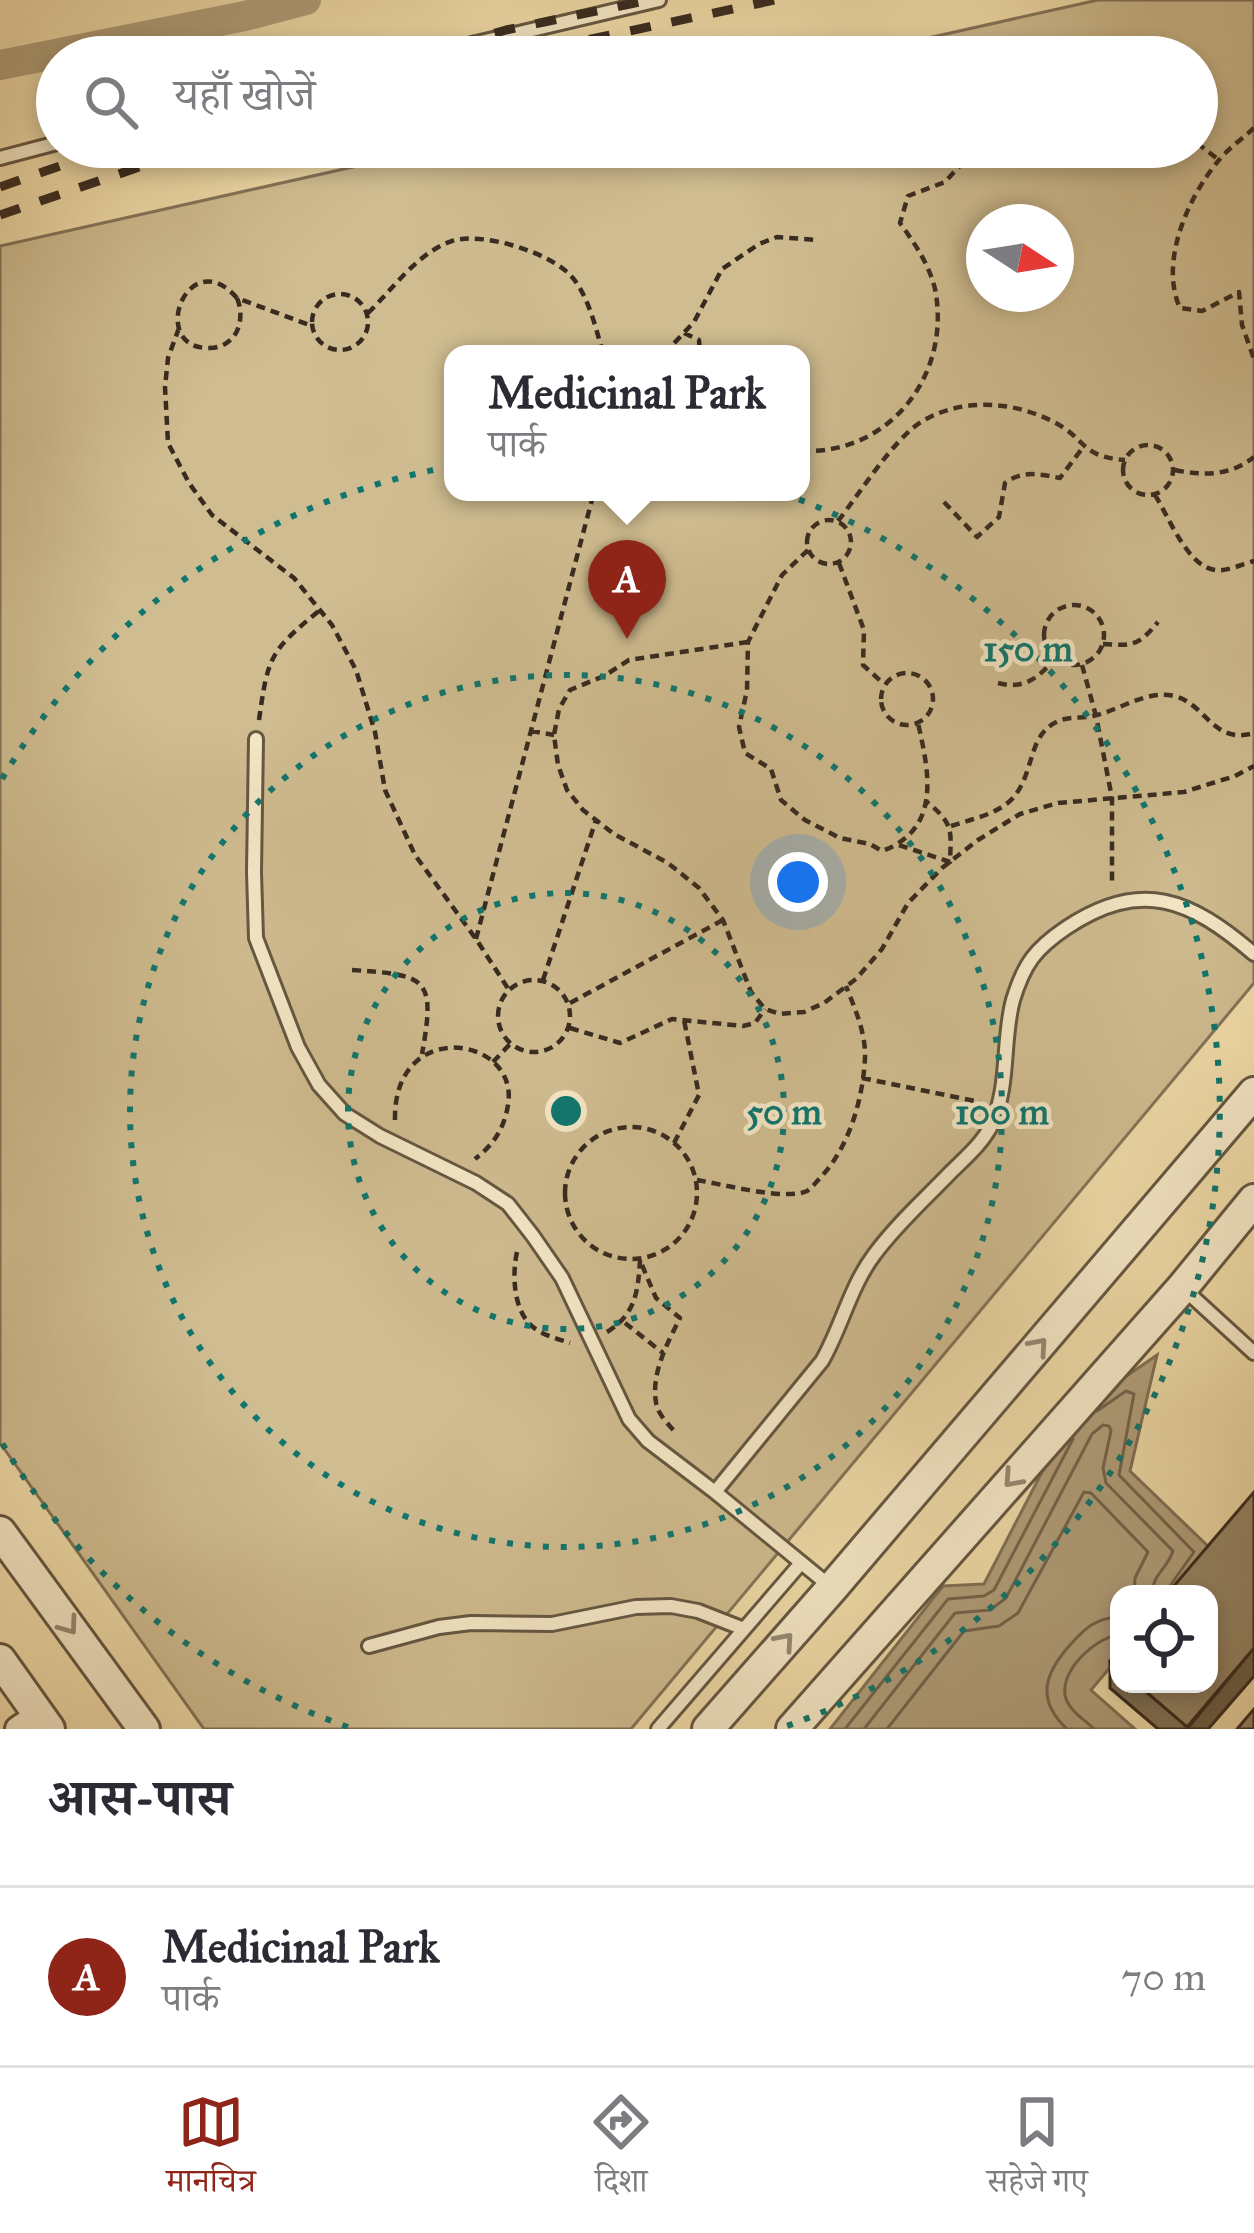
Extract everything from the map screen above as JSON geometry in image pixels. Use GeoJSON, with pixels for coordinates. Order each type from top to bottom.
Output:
{"type":"FeatureCollection","features":[{"type":"Feature","properties":{"kind":"street"},"geometry":{"type":"LineString","coordinates":[[708,1729],[1254,1093]]}},
{"type":"Feature","properties":{"kind":"street"},"geometry":{"type":"LineString","coordinates":[[792,1729],[1182,1288],[1254,1200]]}},
{"type":"Feature","properties":{"kind":"street"},"geometry":{"type":"LineString","coordinates":[[0,1532],[144,1729]]}},
{"type":"Feature","properties":{"kind":"street"},"geometry":{"type":"LineString","coordinates":[[3,1670],[35,1724]]}},
{"type":"Feature","properties":{"kind":"lane"},"geometry":{"type":"LineString","coordinates":[[506,36],[659,0]]}},
{"type":"Feature","properties":{"kind":"lane"},"geometry":{"type":"LineString","coordinates":[[0,158],[36,149]]}},
{"type":"Feature","properties":{"kind":"lane"},"geometry":{"type":"LineString","coordinates":[[256,739],[256,938],[298,1047],[319,1085],[345,1114],[508,1204],[562,1278],[629,1420],[648,1441],[832,1588]]}},
{"type":"Feature","properties":{"kind":"lane"},"geometry":{"type":"LineString","coordinates":[[715,1492],[821,1361],[853,1286],[873,1256],[980,1143],[993,1122],[1012,1004],[1025,965],[1042,944],[1085,915],[1112,903],[1141,898],[1170,902],[1199,914],[1254,954]]}},
{"type":"Feature","properties":{"kind":"lane"},"geometry":{"type":"LineString","coordinates":[[1182,1288],[1254,1353]]}},
{"type":"Feature","properties":{"kind":"lane"},"geometry":{"type":"LineString","coordinates":[[658,1729],[801,1563]]}},
{"type":"Feature","properties":{"kind":"lane"},"geometry":{"type":"LineString","coordinates":[[369,1646],[439,1627],[552,1624],[636,1607],[698,1611],[744,1629]]}},
{"type":"Feature","properties":{"kind":"path"},"geometry":{"type":"LineString","coordinates":[[1219,160],[1254,128]]}},
{"type":"Feature","properties":{"kind":"path"},"geometry":{"type":"LineString","coordinates":[[810,452],[871,435],[896,419],[917,392],[932,363],[938,326],[934,288],[922,254],[900,224],[908,196],[945,182],[958,168]]}},
{"type":"Feature","properties":{"kind":"path"},"geometry":{"type":"LineString","coordinates":[[1214,168],[1184,216],[1172,267],[1173,292],[1180,308],[1202,311],[1239,292],[1242,325],[1254,359]]}},
{"type":"Feature","properties":{"kind":"path"},"geometry":{"type":"LineString","coordinates":[[672,345],[694,322],[722,269],[740,256],[777,237],[818,240]]}},
{"type":"Feature","properties":{"kind":"path"},"geometry":{"type":"LineString","coordinates":[[368,314],[426,256],[452,241],[478,238],[536,253],[572,276],[600,345]]}},
{"type":"Feature","properties":{"kind":"path"},"geometry":{"type":"LineString","coordinates":[[312,326],[237,298],[220,284],[197,285],[181,298],[179,328],[168,358],[168,443],[212,515],[294,578],[332,625],[356,670],[375,732],[385,790],[415,855],[509,990]]}},
{"type":"Feature","properties":{"kind":"path"},"geometry":{"type":"LineString","coordinates":[[338,293],[356,298],[368,314],[367,332],[346,350],[320,342],[312,326],[321,301],[338,293]]}},
{"type":"Feature","properties":{"kind":"path"},"geometry":{"type":"LineString","coordinates":[[179,328],[192,344],[222,345],[232,339],[242,320],[237,298]]}},
{"type":"Feature","properties":{"kind":"path"},"geometry":{"type":"LineString","coordinates":[[683,333],[699,340],[699,345]]}},
{"type":"Feature","properties":{"kind":"path"},"geometry":{"type":"LineString","coordinates":[[838,521],[918,424],[950,409],[985,404],[1018,408],[1062,426],[1104,458],[1125,460]]}},
{"type":"Feature","properties":{"kind":"path"},"geometry":{"type":"LineString","coordinates":[[944,502],[977,537],[998,517],[1005,483],[1027,473],[1060,478],[1084,446]]}},
{"type":"Feature","properties":{"kind":"path"},"geometry":{"type":"LineString","coordinates":[[1152,446],[1167,454],[1173,470],[1168,485],[1155,495],[1139,494],[1123,476],[1125,460],[1136,448],[1152,446]]}},
{"type":"Feature","properties":{"kind":"path"},"geometry":{"type":"LineString","coordinates":[[1173,470],[1202,475],[1226,472],[1254,457]]}},
{"type":"Feature","properties":{"kind":"path"},"geometry":{"type":"LineString","coordinates":[[1155,495],[1184,546],[1199,562],[1217,571],[1254,562]]}},
{"type":"Feature","properties":{"kind":"path"},"geometry":{"type":"LineString","coordinates":[[476,939],[592,501]]}},
{"type":"Feature","properties":{"kind":"path"},"geometry":{"type":"LineString","coordinates":[[824,520],[838,521],[852,538],[849,553],[831,565],[817,561],[808,550],[811,528],[824,520]]}},
{"type":"Feature","properties":{"kind":"path"},"geometry":{"type":"LineString","coordinates":[[808,550],[782,575],[748,642],[747,690],[739,727],[745,753],[771,769],[781,800],[805,820],[840,838],[882,851],[898,845],[917,825],[927,802],[929,777],[918,723]]}},
{"type":"Feature","properties":{"kind":"path"},"geometry":{"type":"LineString","coordinates":[[838,563],[864,630],[863,665],[884,684]]}},
{"type":"Feature","properties":{"kind":"path"},"geometry":{"type":"LineString","coordinates":[[1069,605],[1089,609],[1102,624],[1103,644],[1082,665],[1062,664],[1047,651],[1043,632],[1052,614],[1069,605]]}},
{"type":"Feature","properties":{"kind":"path"},"geometry":{"type":"LineString","coordinates":[[256,739],[265,674],[274,652],[320,610]]}},
{"type":"Feature","properties":{"kind":"path"},"geometry":{"type":"LineString","coordinates":[[1103,644],[1132,646],[1158,622]]}},
{"type":"Feature","properties":{"kind":"path"},"geometry":{"type":"LineString","coordinates":[[748,642],[629,660],[570,690],[559,709],[554,735],[567,790],[596,820],[668,863],[699,888],[723,920],[751,992],[765,1009],[780,1014],[804,1012],[846,986],[882,949],[908,903],[950,862],[1020,814],[1058,803],[1184,792],[1254,766]]}},
{"type":"Feature","properties":{"kind":"path"},"geometry":{"type":"LineString","coordinates":[[998,682],[1028,683],[1054,659]]}},
{"type":"Feature","properties":{"kind":"path"},"geometry":{"type":"LineString","coordinates":[[1082,665],[1112,799],[1112,903]]}},
{"type":"Feature","properties":{"kind":"path"},"geometry":{"type":"LineString","coordinates":[[898,674],[924,679],[932,693],[926,718],[918,723],[901,725],[886,716],[880,701],[884,684],[898,674]]}},
{"type":"Feature","properties":{"kind":"path"},"geometry":{"type":"LineString","coordinates":[[952,826],[998,811],[1013,797],[1026,782],[1035,743],[1046,728],[1062,720],[1096,716],[1162,695],[1176,696],[1223,732],[1254,734]]}},
{"type":"Feature","properties":{"kind":"path"},"geometry":{"type":"LineString","coordinates":[[531,731],[554,735]]}},
{"type":"Feature","properties":{"kind":"path"},"geometry":{"type":"LineString","coordinates":[[927,802],[952,826],[950,862]]}},
{"type":"Feature","properties":{"kind":"path"},"geometry":{"type":"LineString","coordinates":[[542,981],[596,820]]}},
{"type":"Feature","properties":{"kind":"path"},"geometry":{"type":"LineString","coordinates":[[898,845],[950,862]]}},
{"type":"Feature","properties":{"kind":"path"},"geometry":{"type":"LineString","coordinates":[[568,1004],[723,920]]}},
{"type":"Feature","properties":{"kind":"path"},"geometry":{"type":"LineString","coordinates":[[352,970],[402,973],[414,979],[429,999],[422,1057]]}},
{"type":"Feature","properties":{"kind":"path"},"geometry":{"type":"LineString","coordinates":[[542,981],[562,993],[568,1004],[569,1027],[564,1038],[544,1052],[520,1051],[510,1044],[498,1024],[498,1011],[509,990],[519,983],[542,981]]}},
{"type":"Feature","properties":{"kind":"path"},"geometry":{"type":"LineString","coordinates":[[697,1180],[780,1194],[807,1191],[831,1166],[848,1136],[865,1055],[859,1019],[846,986]]}},
{"type":"Feature","properties":{"kind":"path"},"geometry":{"type":"LineString","coordinates":[[569,1027],[620,1043],[672,1018],[742,1026],[754,1023],[765,1009]]}},
{"type":"Feature","properties":{"kind":"path"},"geometry":{"type":"LineString","coordinates":[[674,1142],[699,1095],[684,1020]]}},
{"type":"Feature","properties":{"kind":"path"},"geometry":{"type":"LineString","coordinates":[[493,1063],[510,1044]]}},
{"type":"Feature","properties":{"kind":"path"},"geometry":{"type":"LineString","coordinates":[[395,1144],[395,1101],[404,1074],[422,1057],[442,1048],[485,1055],[506,1076],[510,1094],[506,1120],[494,1145],[472,1162],[436,1164]]}},
{"type":"Feature","properties":{"kind":"path"},"geometry":{"type":"LineString","coordinates":[[862,1078],[998,1105]]}},
{"type":"Feature","properties":{"kind":"path"},"geometry":{"type":"LineString","coordinates":[[613,1130],[656,1131],[674,1142],[697,1180],[691,1223],[678,1240],[640,1260],[617,1259],[597,1250],[580,1236],[569,1217],[568,1174],[593,1139],[613,1130]]}},
{"type":"Feature","properties":{"kind":"path"},"geometry":{"type":"LineString","coordinates":[[525,1226],[515,1259],[514,1285],[522,1312],[531,1326],[580,1346],[623,1322],[638,1291],[640,1260]]}},
{"type":"Feature","properties":{"kind":"path"},"geometry":{"type":"LineString","coordinates":[[640,1260],[656,1298],[680,1318],[663,1353],[656,1384],[658,1411],[679,1438]]}},
{"type":"Feature","properties":{"kind":"path"},"geometry":{"type":"LineString","coordinates":[[623,1322],[663,1353]]}},
{"type":"Feature","properties":{"kind":"shaded area"},"geometry":{"type":"Polygon","coordinates":[[[1098,0],[1254,0],[1254,983],[631,1729],[204,1729],[0,1443],[0,246],[348,168],[1218,168],[1218,36],[937,36],[1098,0]]]}},
{"type":"Feature","properties":{"kind":"water"},"geometry":{"type":"Polygon","coordinates":[[[1157,1355],[1130,1471],[1213,1551],[1183,1585],[1110,1585],[1110,1668],[1091,1690],[1135,1729],[830,1729],[943,1586],[984,1584],[1072,1414],[1157,1355]]]}},
{"type":"Feature","properties":{"kind":"building"},"geometry":{"type":"Polygon","coordinates":[[[1254,1492],[1254,1648],[1218,1690],[1218,1585],[1175,1585],[1254,1492]]]}},
{"type":"Feature","properties":{"kind":"building"},"geometry":{"type":"Polygon","coordinates":[[[1147,1693],[1216,1693],[1187,1727],[1147,1693]]]}},
{"type":"Feature","properties":{"kind":"building"},"geometry":{"type":"Polygon","coordinates":[[[1254,1709],[1254,1729],[1237,1729],[1254,1709]]]}},
{"type":"Feature","properties":{"kind":"waterway"},"geometry":{"type":"LineString","coordinates":[[145,36],[306,0]]}},
{"type":"Feature","properties":{"kind":"waterway"},"geometry":{"type":"LineString","coordinates":[[0,65],[36,58]]}},
{"type":"Feature","properties":{"kind":"railway"},"geometry":{"type":"LineString","coordinates":[[486,36],[649,0]]}},
{"type":"Feature","properties":{"kind":"railway"},"geometry":{"type":"LineString","coordinates":[[606,36],[775,0]]}},
{"type":"Feature","properties":{"kind":"railway"},"geometry":{"type":"LineString","coordinates":[[0,187],[54,168]]}},
{"type":"Feature","properties":{"kind":"railway"},"geometry":{"type":"LineString","coordinates":[[0,215],[136,168]]}},
{"type":"Feature","properties":{"kind":"place","name":"Medicinal Park"},"geometry":{"type":"Point","coordinates":[627,639]}}]}
